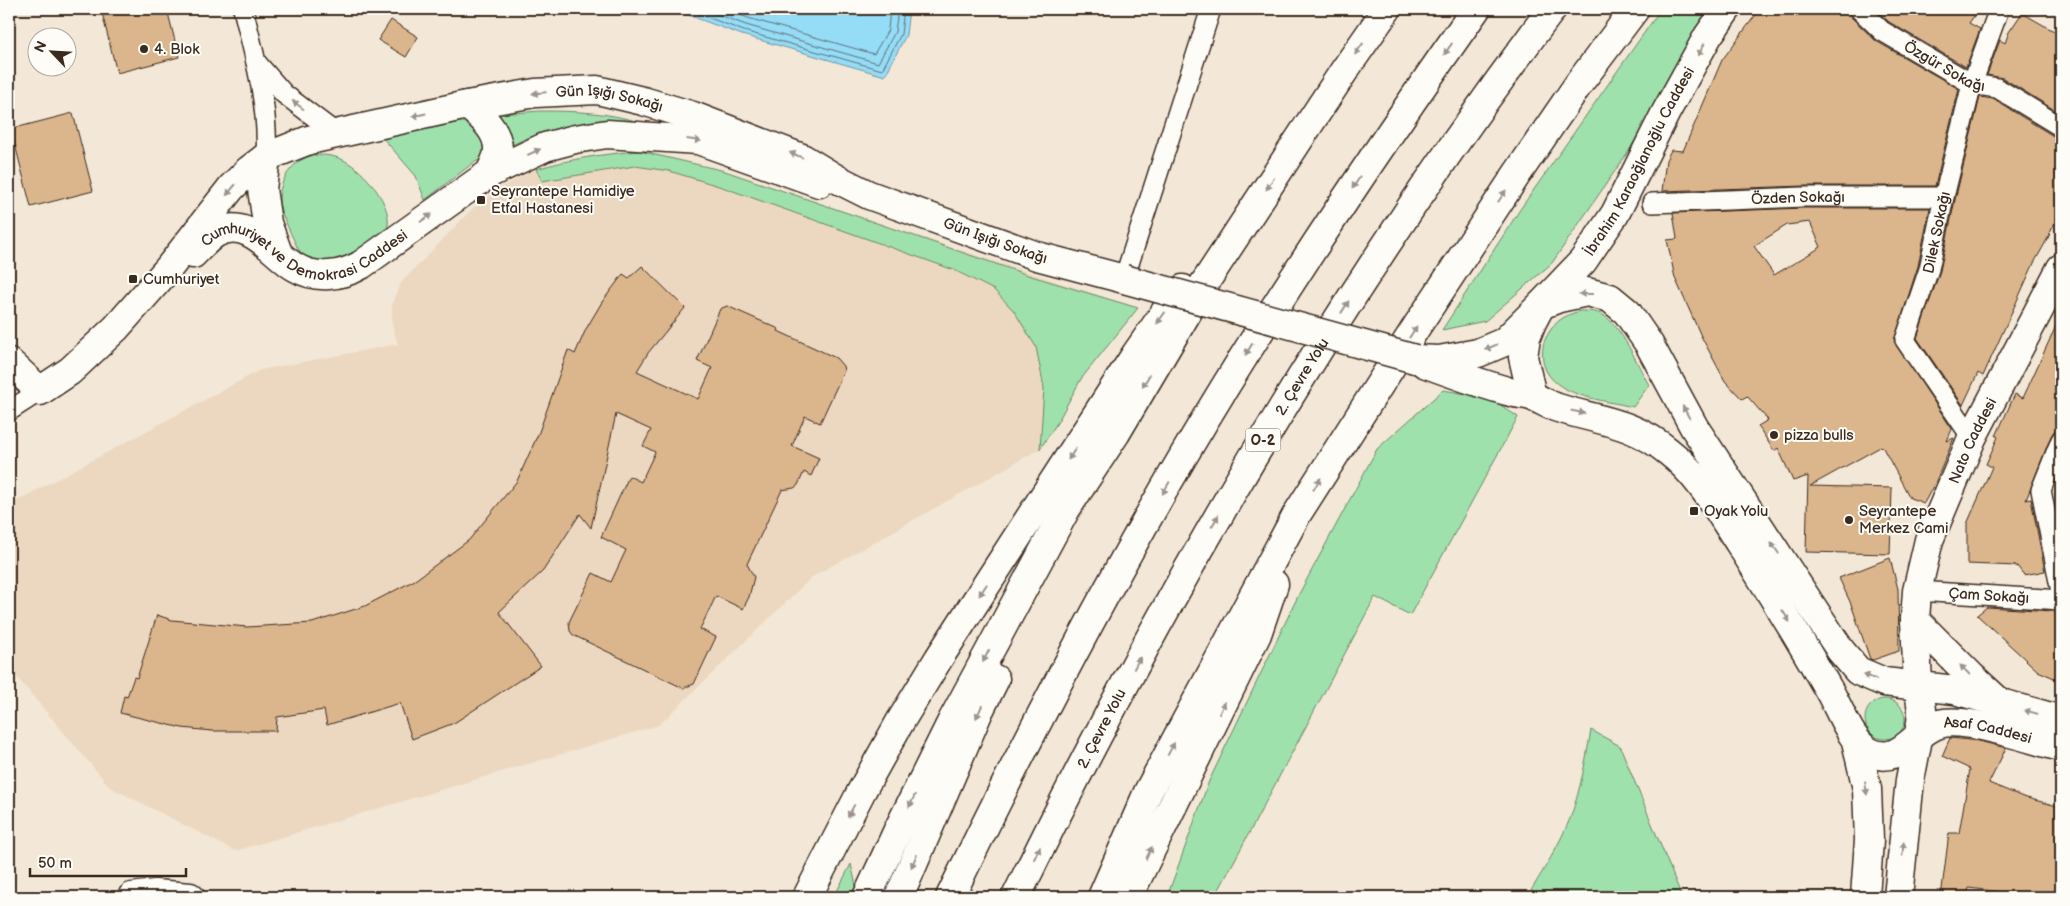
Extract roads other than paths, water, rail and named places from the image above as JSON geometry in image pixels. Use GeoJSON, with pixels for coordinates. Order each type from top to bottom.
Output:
{"type":"FeatureCollection","features":[{"type":"Feature","properties":{"kind":"main road"},"geometry":{"type":"LineString","coordinates":[[867,897],[897,832],[992,644],[1066,509],[1116,433],[1184,317],[1340,76],[1387,9]]}},
{"type":"Feature","properties":{"kind":"main road"},"geometry":{"type":"LineString","coordinates":[[950,897],[991,812],[1068,665],[1136,540],[1223,391],[1364,169],[1476,9]]}},
{"type":"Feature","properties":{"kind":"main road","name":"2. Çevre Yolu"},"geometry":{"type":"LineString","coordinates":[[1016,897],[1052,823],[1119,696],[1188,568],[1255,452],[1370,267],[1482,103],[1552,9]]}},
{"type":"Feature","properties":{"kind":"main road"},"geometry":{"type":"LineString","coordinates":[[1102,897],[1148,792],[1297,514],[1517,174],[1580,82],[1635,9]]}},
{"type":"Feature","properties":{"kind":"main road","name":"İbrahim Karaoğlanoğlu Caddesi"},"geometry":{"type":"LineString","coordinates":[[1415,360],[1439,360],[1478,353],[1504,342],[1583,261],[1615,214],[1666,112],[1708,36],[1727,9]]}},
{"type":"Feature","properties":{"kind":"main road","name":"Gün Işığı Sokağı"},"geometry":{"type":"LineString","coordinates":[[337,134],[467,105],[535,93],[597,90],[694,116],[802,158],[835,178],[869,195],[1038,256],[1415,360]]}},
{"type":"Feature","properties":{"kind":"main road"},"geometry":{"type":"LineString","coordinates":[[467,105],[483,117],[493,134],[498,149],[490,173]]}},
{"type":"Feature","properties":{"kind":"main road","name":"Cumhuriyet ve Demokrasi Caddesi"},"geometry":{"type":"LineString","coordinates":[[40,391],[70,371],[116,328],[168,269],[232,188],[249,170],[266,157],[309,140],[337,134]]}},
{"type":"Feature","properties":{"kind":"main road","name":"Gün Işığı Sokağı"},"geometry":{"type":"LineString","coordinates":[[490,173],[546,147],[607,134],[698,140],[821,184],[869,195]]}},
{"type":"Feature","properties":{"kind":"main road"},"geometry":{"type":"LineString","coordinates":[[266,157],[262,189],[268,223],[278,253]]}},
{"type":"Feature","properties":{"kind":"main road","name":"Cumhuriyet ve Demokrasi Caddesi"},"geometry":{"type":"LineString","coordinates":[[168,269],[189,257],[216,233],[228,229],[248,231],[257,236],[296,268],[317,274],[338,275],[352,270],[490,173]]}},
{"type":"Feature","properties":{"kind":"main road"},"geometry":{"type":"LineString","coordinates":[[807,897],[900,722],[939,658],[1158,322],[1210,257],[1240,230]]}},
{"type":"Feature","properties":{"kind":"main road","name":"Nato Caddesi"},"geometry":{"type":"LineString","coordinates":[[1918,738],[1922,710],[1918,685],[1915,620],[1918,591],[1929,540],[1972,438],[2059,278]]}},
{"type":"Feature","properties":{"kind":"main road","name":"Asaf Caddesi"},"geometry":{"type":"LineString","coordinates":[[1541,305],[1559,298],[1588,292],[1610,298],[1627,312],[1649,344],[1694,426],[1841,651],[1858,671],[1884,682],[1955,690],[2061,720]]}},
{"type":"Feature","properties":{"kind":"main road"},"geometry":{"type":"LineString","coordinates":[[1532,396],[1523,356],[1526,337],[1541,305]]}},
{"type":"Feature","properties":{"kind":"main road"},"geometry":{"type":"LineString","coordinates":[[1415,360],[1479,383],[1532,396],[1542,402],[1560,408],[1623,425],[1648,436],[1690,471],[1711,499],[1790,622],[1833,696],[1856,741],[1867,789],[1870,840],[1865,897]]}},
{"type":"Feature","properties":{"kind":"main road"},"geometry":{"type":"LineString","coordinates":[[9,362],[40,391]]}},
{"type":"Feature","properties":{"kind":"main road"},"geometry":{"type":"LineString","coordinates":[[899,897],[979,711],[1042,582],[1077,518],[1116,433]]}},
{"type":"Feature","properties":{"kind":"main road"},"geometry":{"type":"LineString","coordinates":[[1128,897],[1257,634],[1297,514]]}},
{"type":"Feature","properties":{"kind":"main road"},"geometry":{"type":"LineString","coordinates":[[1915,620],[2001,703]]}},
{"type":"Feature","properties":{"kind":"main road","name":"Asaf Caddesi"},"geometry":{"type":"LineString","coordinates":[[1856,741],[1873,754],[1884,756],[1896,754],[1939,724],[1959,722],[2061,747]]}},
{"type":"Feature","properties":{"kind":"main road"},"geometry":{"type":"LineString","coordinates":[[1898,897],[1910,780],[1918,738]]}},
{"type":"Feature","properties":{"kind":"main road"},"geometry":{"type":"LineString","coordinates":[[1083,897],[1112,844],[1130,815],[1148,792]]}},
{"type":"Feature","properties":{"kind":"main road"},"geometry":{"type":"LineString","coordinates":[[132,897],[155,894],[190,897]]}},
{"type":"Feature","properties":{"kind":"street"},"geometry":{"type":"LineString","coordinates":[[243,9],[256,62],[267,135],[266,157]]}},
{"type":"Feature","properties":{"kind":"street"},"geometry":{"type":"LineString","coordinates":[[1124,279],[1211,9]]}},
{"type":"Feature","properties":{"kind":"street","name":"Özgür Sokağı"},"geometry":{"type":"LineString","coordinates":[[1859,9],[1882,31],[1972,84],[1997,88],[2061,127]]}},
{"type":"Feature","properties":{"kind":"street","name":"Dilek Sokağı"},"geometry":{"type":"LineString","coordinates":[[1972,438],[1905,340],[1929,269],[1972,84],[1999,9]]}},
{"type":"Feature","properties":{"kind":"street"},"geometry":{"type":"LineString","coordinates":[[256,62],[284,94],[337,134]]}},
{"type":"Feature","properties":{"kind":"street","name":"Özden Sokağı"},"geometry":{"type":"LineString","coordinates":[[1652,203],[1804,197],[1944,198]]}},
{"type":"Feature","properties":{"kind":"street","name":"Cumhuriyet ve Demokrasi Caddesi"},"geometry":{"type":"LineString","coordinates":[[9,411],[40,391]]}},
{"type":"Feature","properties":{"kind":"street"},"geometry":{"type":"LineString","coordinates":[[2061,440],[2041,490],[2061,592]]}},
{"type":"Feature","properties":{"kind":"street","name":"Çam Sokağı"},"geometry":{"type":"LineString","coordinates":[[1918,591],[2061,600]]}},
{"type":"Feature","properties":{"kind":"water"},"geometry":{"type":"Polygon","coordinates":[[[672,9],[909,9],[906,35],[885,76],[742,35],[672,9]]]}},
{"type":"Feature","properties":{"kind":"place","name":"4. Blok"},"geometry":{"type":"Point","coordinates":[144,49]}},
{"type":"Feature","properties":{"kind":"place","name":"Seyrantepe Hamidiye Etfal Hastanesi"},"geometry":{"type":"Point","coordinates":[481,200]}},
{"type":"Feature","properties":{"kind":"place","name":"Cumhuriyet"},"geometry":{"type":"Point","coordinates":[133,279]}},
{"type":"Feature","properties":{"kind":"place","name":"pizza bulls"},"geometry":{"type":"Point","coordinates":[1774,435]}},
{"type":"Feature","properties":{"kind":"place","name":"Oyak Yolu"},"geometry":{"type":"Point","coordinates":[1694,511]}},
{"type":"Feature","properties":{"kind":"place","name":"Seyrantepe Merkez Cami"},"geometry":{"type":"Point","coordinates":[1849,520]}}]}
